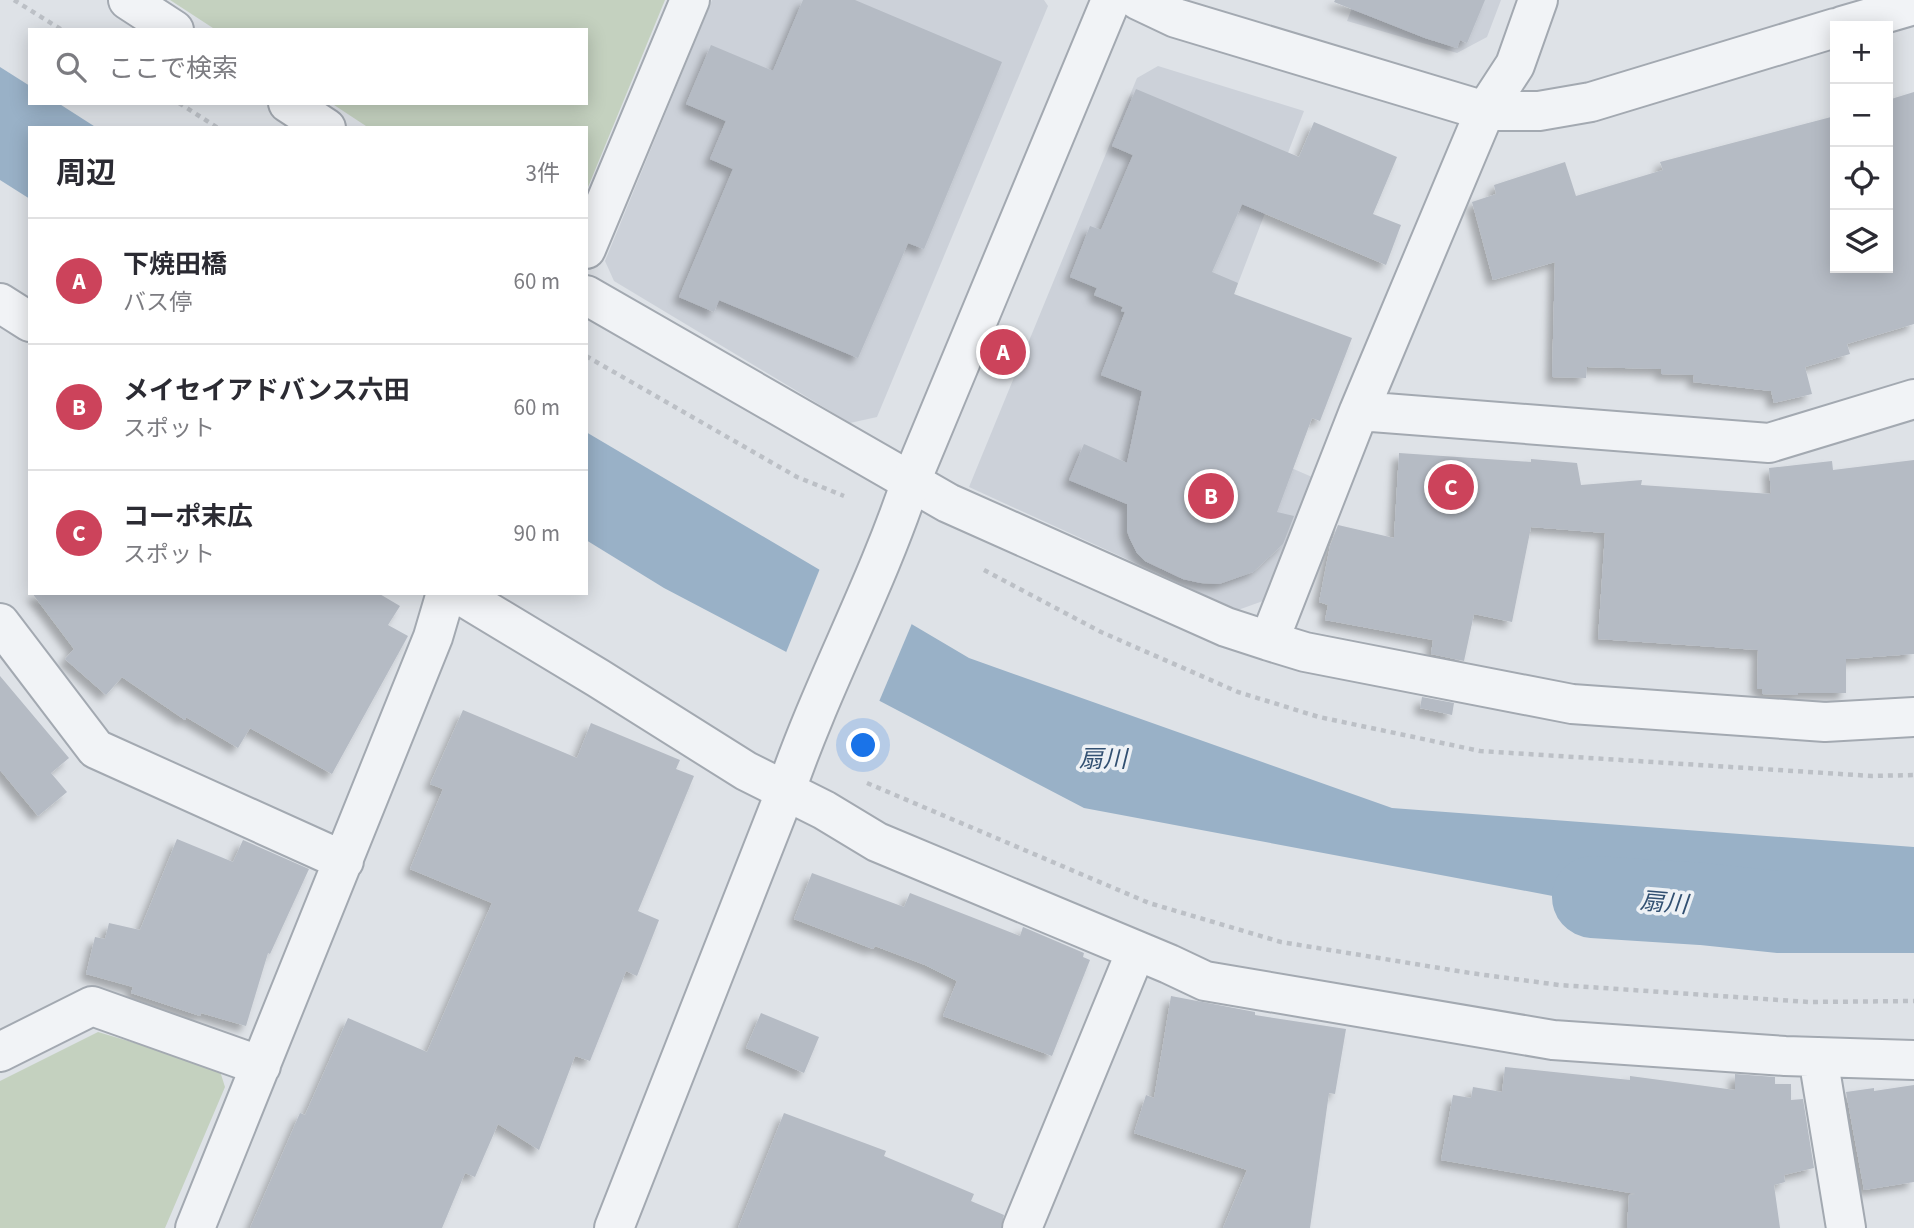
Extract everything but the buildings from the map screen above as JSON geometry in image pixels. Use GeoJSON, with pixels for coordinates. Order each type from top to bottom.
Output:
{"type":"FeatureCollection","features":[{"type":"Feature","properties":{"kind":"street"},"geometry":{"type":"LineString","coordinates":[[128,0],[171,28]]}},
{"type":"Feature","properties":{"kind":"street"},"geometry":{"type":"LineString","coordinates":[[588,244],[690,0]]}},
{"type":"Feature","properties":{"kind":"street"},"geometry":{"type":"LineString","coordinates":[[614,1228],[786,790],[805,734],[891,540],[911,481],[1111,0]]}},
{"type":"Feature","properties":{"kind":"street"},"geometry":{"type":"LineString","coordinates":[[1138,0],[1176,19],[1485,111],[1539,111],[1591,102],[1830,30]]}},
{"type":"Feature","properties":{"kind":"street"},"geometry":{"type":"LineString","coordinates":[[1269,641],[1359,411],[1485,111],[1515,65],[1538,0]]}},
{"type":"Feature","properties":{"kind":"street"},"geometry":{"type":"LineString","coordinates":[[1859,21],[1914,5]]}},
{"type":"Feature","properties":{"kind":"street"},"geometry":{"type":"LineString","coordinates":[[291,105],[323,126]]}},
{"type":"Feature","properties":{"kind":"street"},"geometry":{"type":"LineString","coordinates":[[588,296],[948,503],[1226,626],[1269,641],[1306,652],[1572,704],[1825,722],[1914,717]]}},
{"type":"Feature","properties":{"kind":"street"},"geometry":{"type":"LineString","coordinates":[[0,303],[28,321]]}},
{"type":"Feature","properties":{"kind":"street"},"geometry":{"type":"LineString","coordinates":[[1359,411],[1769,443],[1914,399]]}},
{"type":"Feature","properties":{"kind":"street"},"geometry":{"type":"LineString","coordinates":[[195,1228],[433,637],[445,595]]}},
{"type":"Feature","properties":{"kind":"street"},"geometry":{"type":"LineString","coordinates":[[460,595],[746,771],[824,810],[877,842],[1205,981],[1553,1040],[1818,1057],[1914,1060]]}},
{"type":"Feature","properties":{"kind":"street"},"geometry":{"type":"LineString","coordinates":[[0,623],[96,749],[344,861]]}},
{"type":"Feature","properties":{"kind":"street"},"geometry":{"type":"LineString","coordinates":[[1022,1228],[1136,951]]}},
{"type":"Feature","properties":{"kind":"street"},"geometry":{"type":"LineString","coordinates":[[0,1052],[92,1006],[261,1066]]}},
{"type":"Feature","properties":{"kind":"street"},"geometry":{"type":"LineString","coordinates":[[1818,1057],[1846,1228]]}},
{"type":"Feature","properties":{"kind":"path"},"geometry":{"type":"LineString","coordinates":[[14,0],[59,28]]}},
{"type":"Feature","properties":{"kind":"path"},"geometry":{"type":"LineString","coordinates":[[181,105],[215,126]]}},
{"type":"Feature","properties":{"kind":"path"},"geometry":{"type":"LineString","coordinates":[[864,781],[1149,903],[1281,942],[1559,985],[1809,1002],[1914,1001]]}},
{"type":"Feature","properties":{"kind":"shaded area"},"geometry":{"type":"Polygon","coordinates":[[[712,0],[1044,0],[1048,6],[877,417],[850,423],[614,281],[605,261],[712,0]]]}},
{"type":"Feature","properties":{"kind":"shaded area"},"geometry":{"type":"Polygon","coordinates":[[[1355,0],[1501,0],[1487,37],[1457,53],[1347,21],[1355,0]]]}},
{"type":"Feature","properties":{"kind":"shaded area"},"geometry":{"type":"Polygon","coordinates":[[[1158,66],[1304,111],[1185,422],[1312,477],[1263,601],[1238,610],[969,487],[1137,78],[1158,66]]]}},
{"type":"Feature","properties":{"kind":"green space"},"geometry":{"type":"Polygon","coordinates":[[[170,0],[665,0],[588,187],[588,126],[366,126],[334,105],[588,105],[588,28],[213,28],[170,0]]]}},
{"type":"Feature","properties":{"kind":"green space"},"geometry":{"type":"Polygon","coordinates":[[[98,1032],[219,1068],[225,1087],[165,1228],[0,1228],[0,1081],[98,1032]]]}},
{"type":"Feature","properties":{"kind":"water"},"geometry":{"type":"Polygon","coordinates":[[[0,67],[28,85],[28,105],[61,105],[94,126],[28,126],[28,198],[0,180],[0,67]]]}},
{"type":"Feature","properties":{"kind":"water","name":"扇川"},"geometry":{"type":"Polygon","coordinates":[[[588,433],[969,658],[1392,808],[1914,847],[1914,914],[1558,897],[1084,808],[664,588],[588,541],[588,433]]]}},
{"type":"Feature","properties":{"kind":"pier"},"geometry":{"type":"Polygon","coordinates":[[[821,566],[913,621],[878,704],[785,655],[821,566]]]}},
{"type":"Feature","properties":{"kind":"waterway","name":"扇川"},"geometry":{"type":"LineString","coordinates":[[1593,897],[1779,912],[1914,912]]}},
{"type":"Feature","properties":{"kind":"place","name":"下焼田橋"},"geometry":{"type":"Point","coordinates":[1003,352]}},
{"type":"Feature","properties":{"kind":"place","name":"コーポ末広"},"geometry":{"type":"Point","coordinates":[1451,487]}},
{"type":"Feature","properties":{"kind":"place","name":"メイセイアドバンス六田"},"geometry":{"type":"Point","coordinates":[1211,496]}}]}
